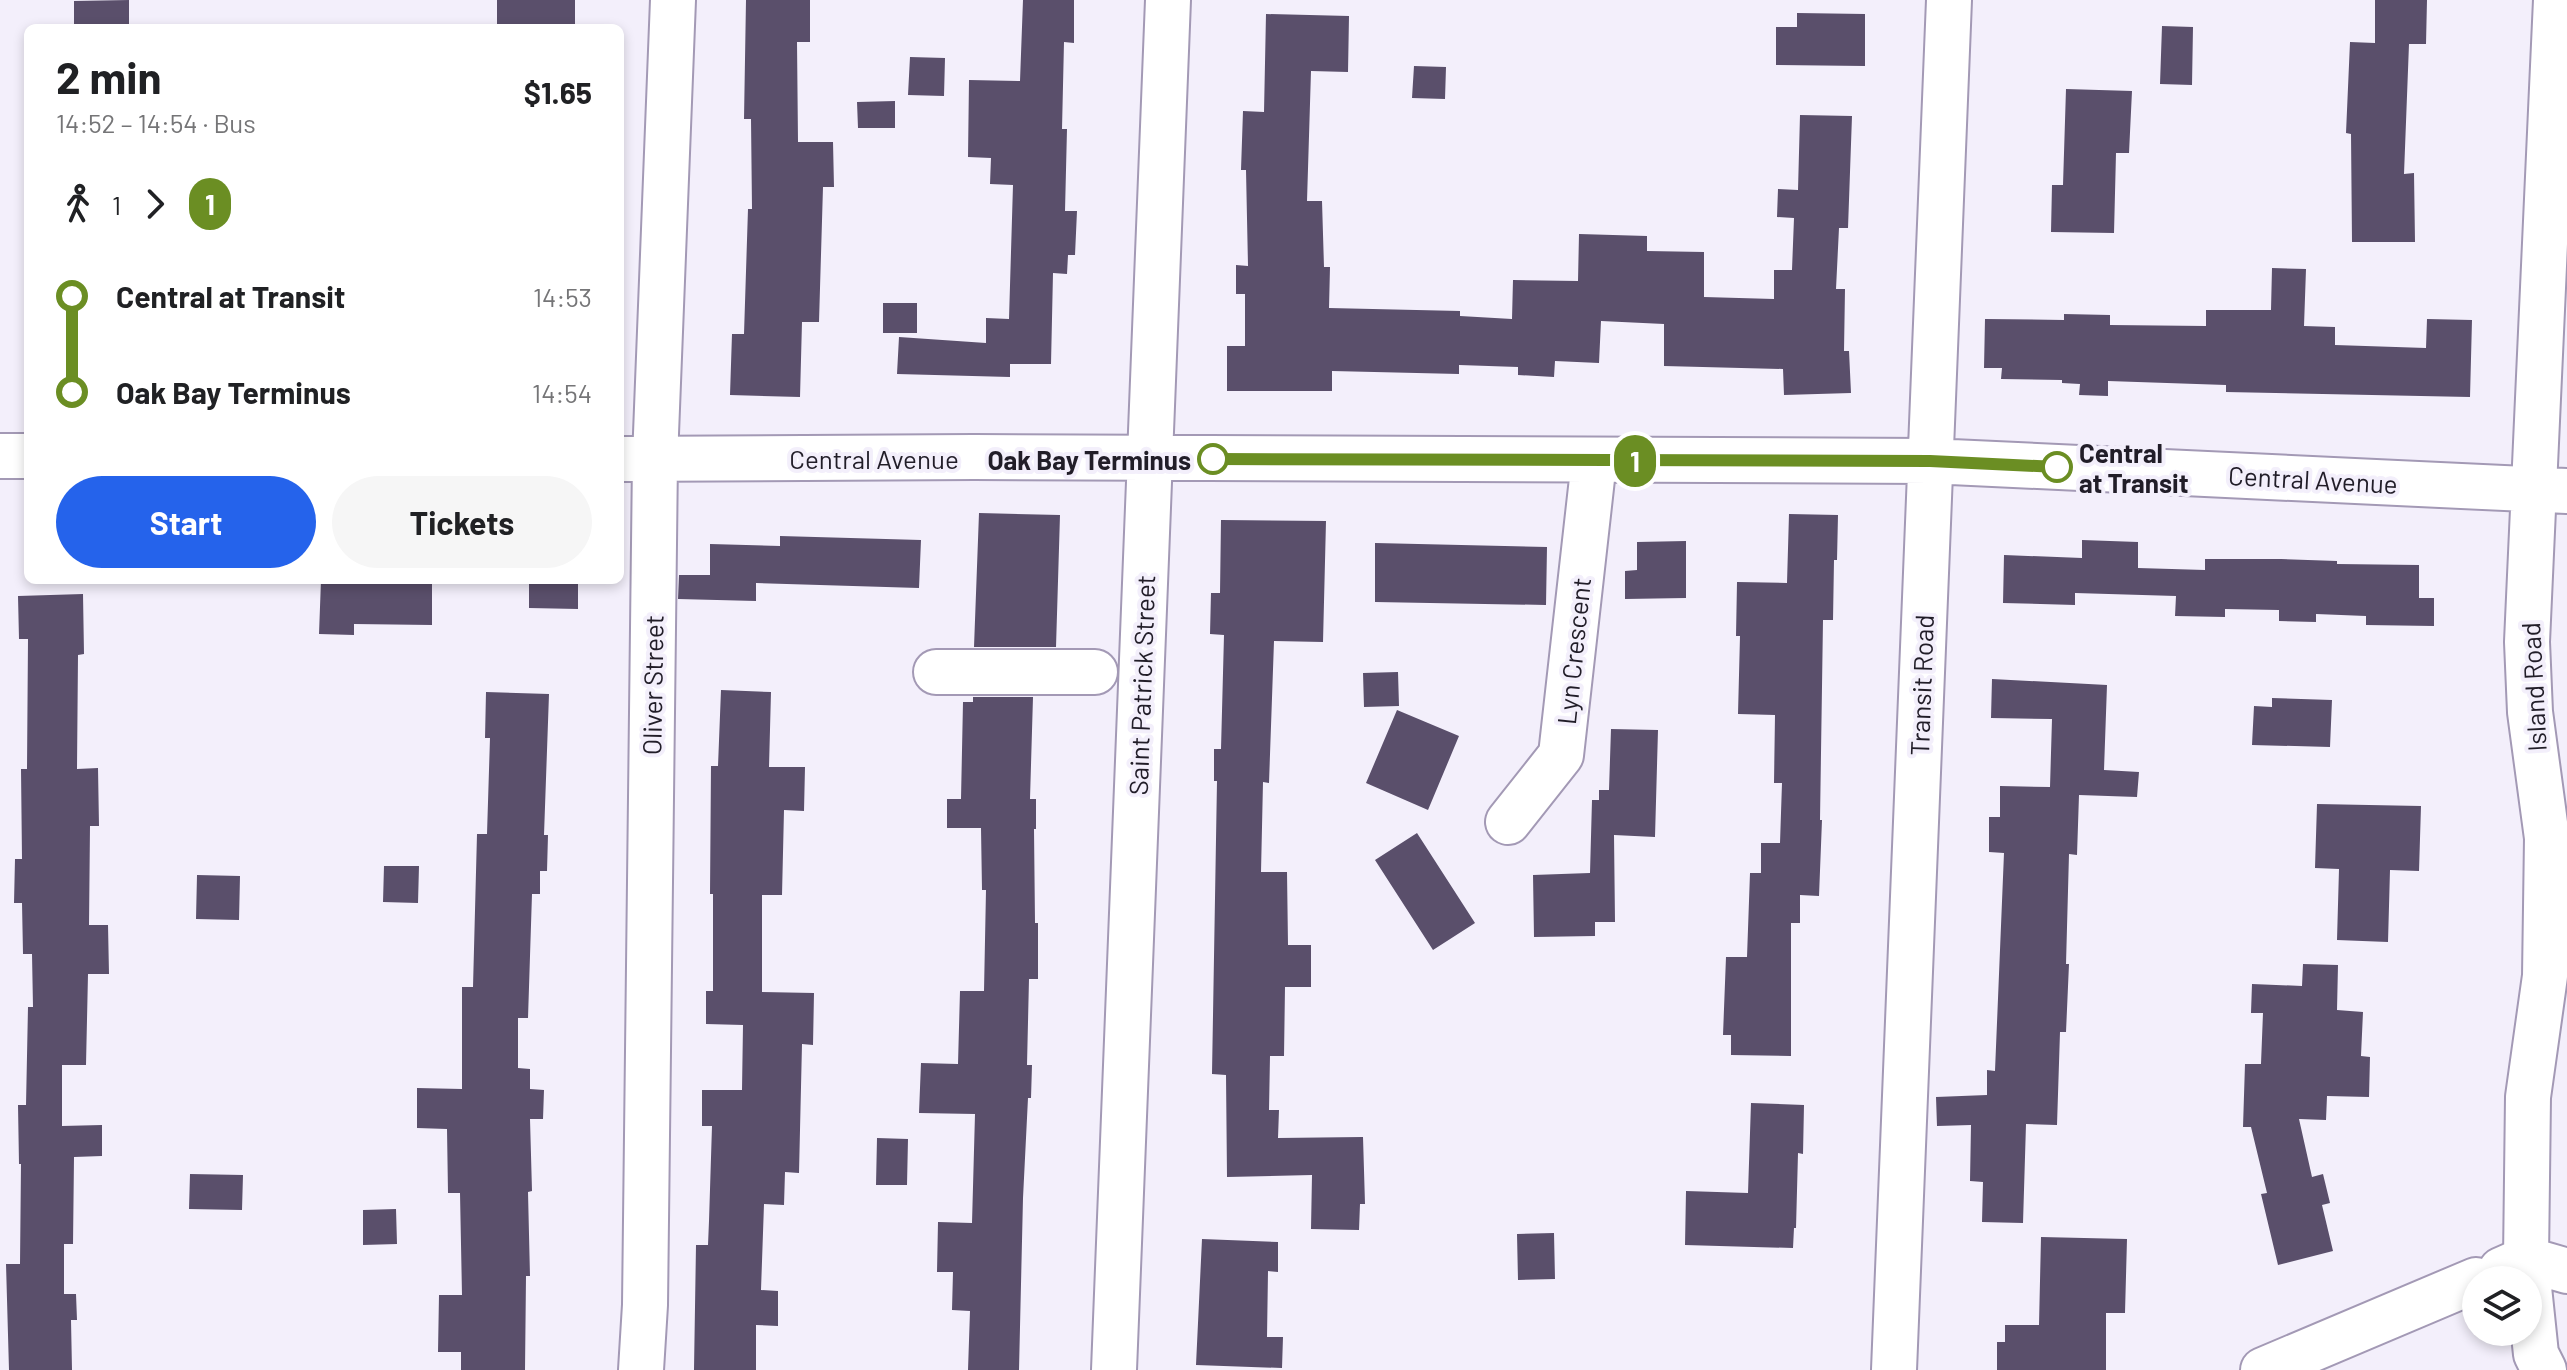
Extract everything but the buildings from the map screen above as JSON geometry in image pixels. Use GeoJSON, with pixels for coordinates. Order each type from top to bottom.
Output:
{"type":"FeatureCollection","features":[{"type":"Feature","properties":{"kind":"street","name":"Oliver Street"},"geometry":{"type":"LineString","coordinates":[[641,1370],[645,1305],[637,459],[673,0]]}},
{"type":"Feature","properties":{"kind":"street","name":"Saint Patrick Street"},"geometry":{"type":"LineString","coordinates":[[1114,1370],[1168,0]]}},
{"type":"Feature","properties":{"kind":"street","name":"Transit Road"},"geometry":{"type":"LineString","coordinates":[[1894,1370],[1949,0]]}},
{"type":"Feature","properties":{"kind":"street","name":"Island Road"},"geometry":{"type":"LineString","coordinates":[[2544,1370],[2536,1354],[2526,1259],[2528,1097],[2545,976],[2547,838],[2530,712],[2527,642],[2551,490],[2556,0]]}},
{"type":"Feature","properties":{"kind":"street"},"geometry":{"type":"LineString","coordinates":[[0,456],[24,456]]}},
{"type":"Feature","properties":{"kind":"street","name":"Central Avenue"},"geometry":{"type":"LineString","coordinates":[[637,459],[1930,461],[2551,490]]}},
{"type":"Feature","properties":{"kind":"street","name":"Lyn Crescent"},"geometry":{"type":"LineString","coordinates":[[1508,822],[1561,755],[1594,461]]}},
{"type":"Feature","properties":{"kind":"street"},"geometry":{"type":"LineString","coordinates":[[936,672],[1095,672]]}},
{"type":"Feature","properties":{"kind":"street"},"geometry":{"type":"LineString","coordinates":[[2509,1266],[2526,1259],[2567,1271]]}},
{"type":"Feature","properties":{"kind":"street"},"geometry":{"type":"LineString","coordinates":[[2263,1370],[2462,1286]]}},
{"type":"Feature","properties":{"kind":"bus line","name":"1"},"geometry":{"type":"LineString","coordinates":[[1213,459],[1930,461],[2057,467]]}},
{"type":"Feature","properties":{"kind":"place","name":"Oak Bay Terminus"},"geometry":{"type":"Point","coordinates":[1213,459]}},
{"type":"Feature","properties":{"kind":"place","name":"Central at Transit"},"geometry":{"type":"Point","coordinates":[2057,467]}}]}
